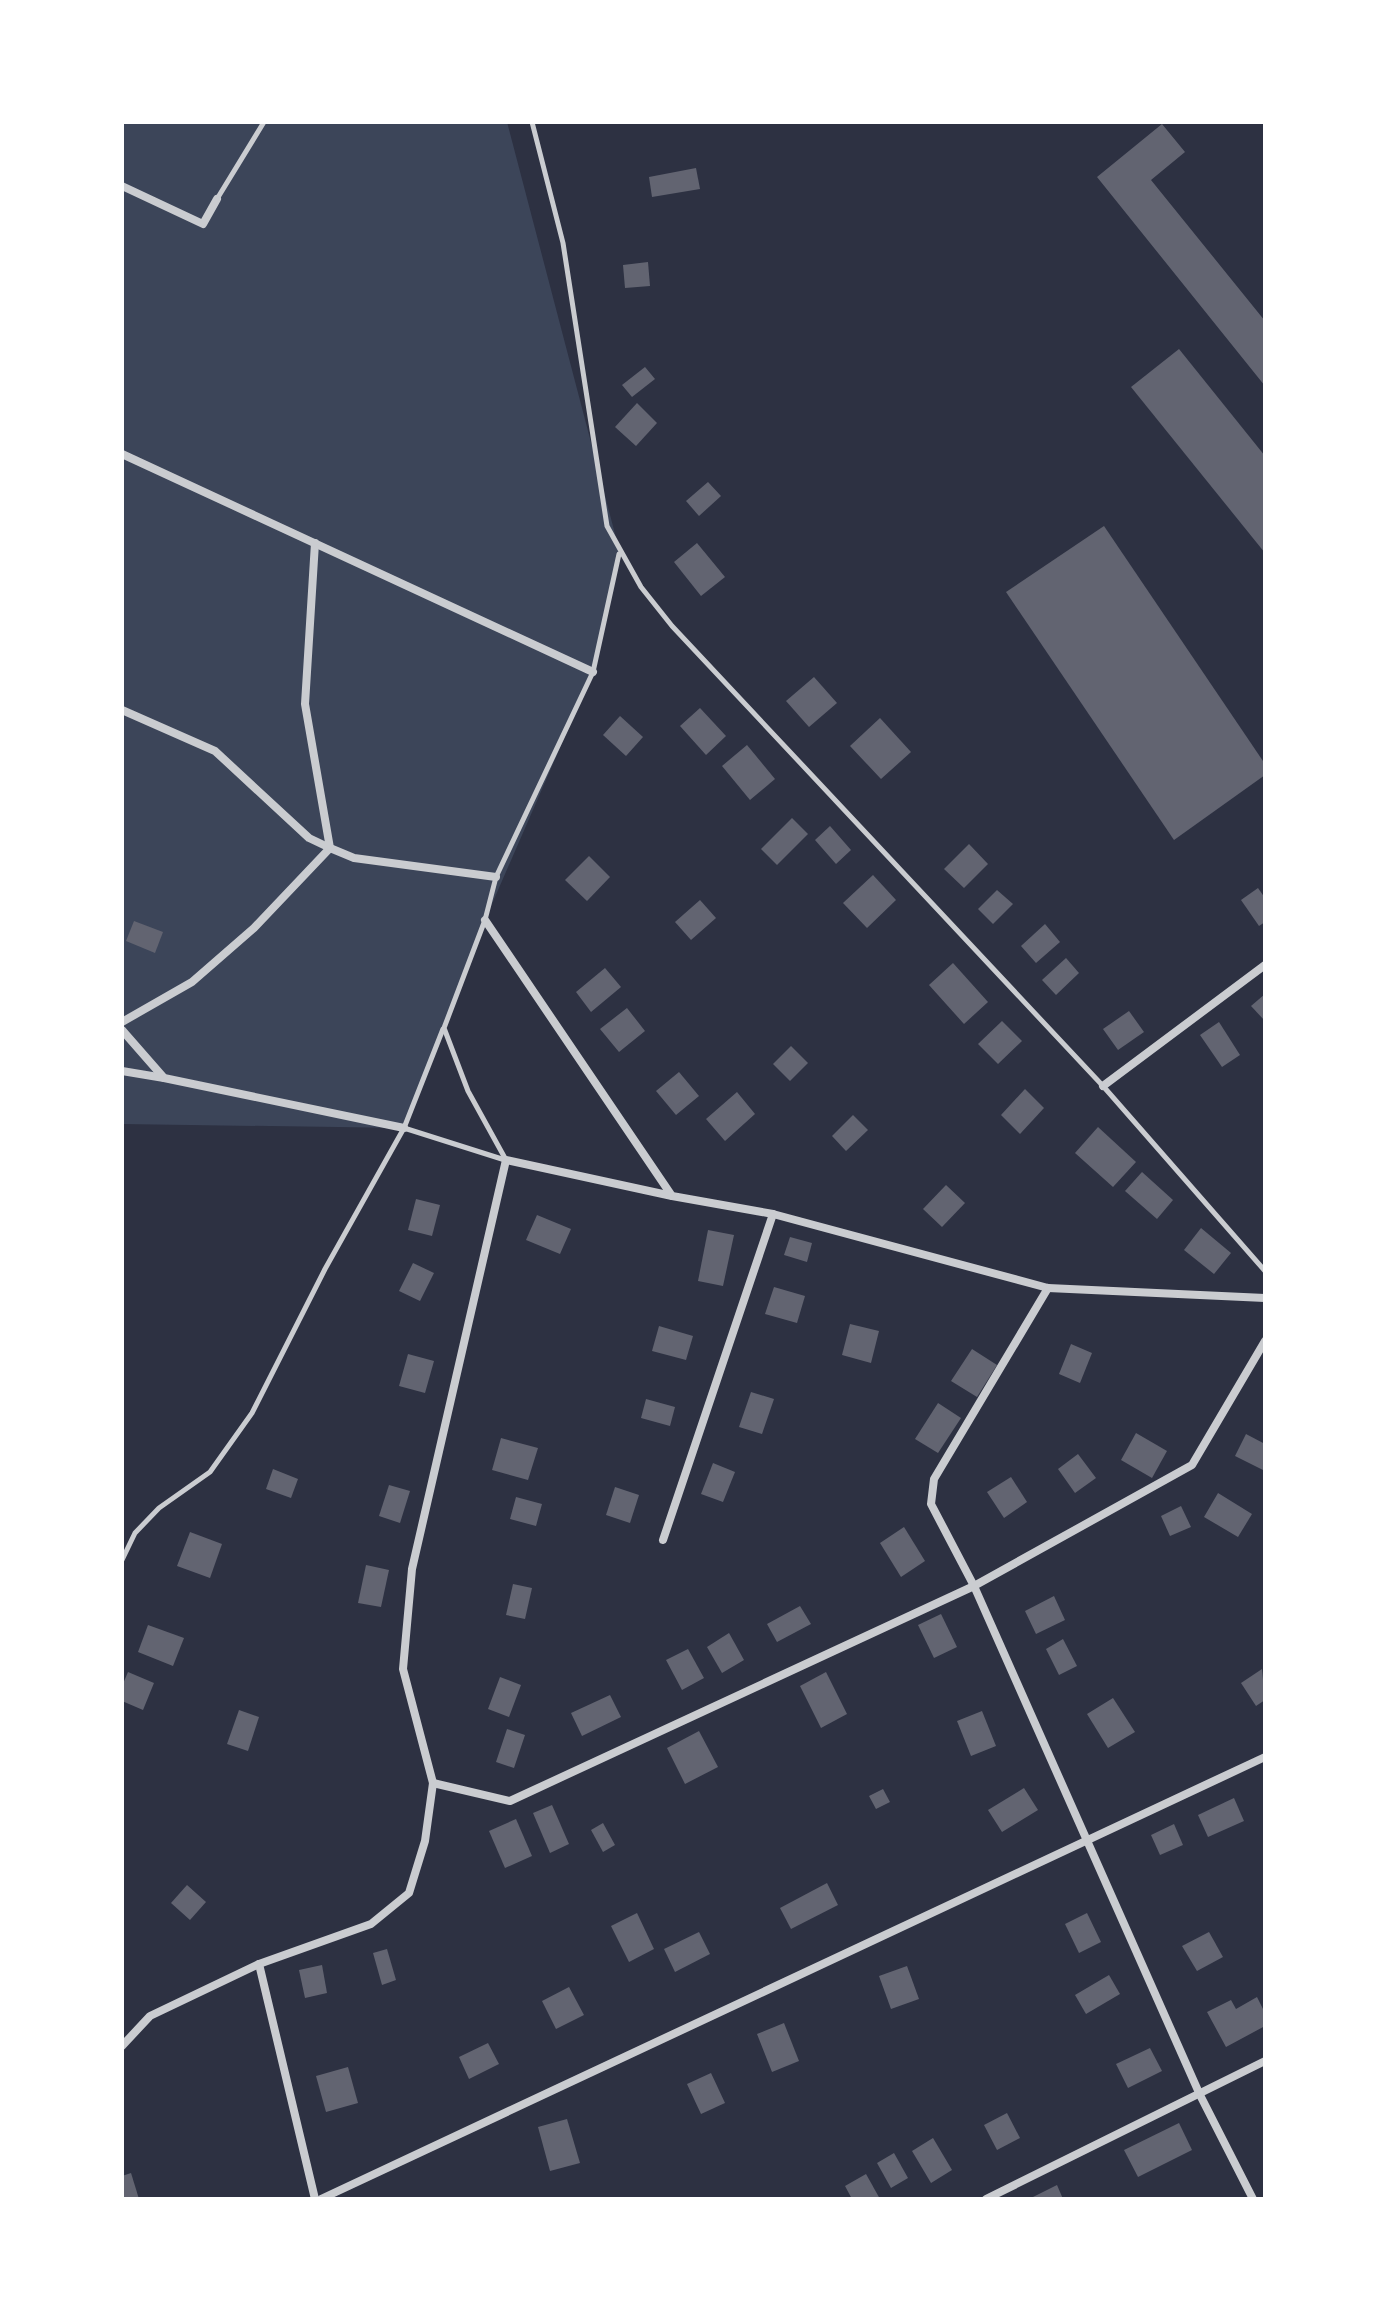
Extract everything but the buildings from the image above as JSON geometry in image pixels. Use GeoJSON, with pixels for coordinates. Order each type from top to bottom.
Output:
{"type":"FeatureCollection","features":[{"type":"Feature","properties":{"kind":"street"},"geometry":{"type":"LineString","coordinates":[[122,186],[203,224],[217,199]]}},
{"type":"Feature","properties":{"kind":"street"},"geometry":{"type":"LineString","coordinates":[[122,454],[593,672]]}},
{"type":"Feature","properties":{"kind":"street"},"geometry":{"type":"LineString","coordinates":[[315,543],[305,704],[330,848]]}},
{"type":"Feature","properties":{"kind":"street"},"geometry":{"type":"LineString","coordinates":[[122,710],[215,751],[309,838],[330,848],[354,858],[496,877]]}},
{"type":"Feature","properties":{"kind":"street"},"geometry":{"type":"LineString","coordinates":[[122,1022],[192,982],[254,928],[330,848]]}},
{"type":"Feature","properties":{"kind":"street"},"geometry":{"type":"LineString","coordinates":[[485,920],[672,1196]]}},
{"type":"Feature","properties":{"kind":"street"},"geometry":{"type":"LineString","coordinates":[[1103,1086],[1265,965]]}},
{"type":"Feature","properties":{"kind":"street"},"geometry":{"type":"LineString","coordinates":[[122,1030],[164,1078]]}},
{"type":"Feature","properties":{"kind":"street"},"geometry":{"type":"LineString","coordinates":[[122,1071],[404,1128]]}},
{"type":"Feature","properties":{"kind":"street"},"geometry":{"type":"LineString","coordinates":[[122,2046],[150,2016],[259,1964],[371,1924],[409,1893],[425,1841],[433,1783],[403,1669],[412,1569],[506,1160],[773,1214],[1048,1288],[1265,1298]]}},
{"type":"Feature","properties":{"kind":"street"},"geometry":{"type":"LineString","coordinates":[[663,1540],[773,1214]]}},
{"type":"Feature","properties":{"kind":"street"},"geometry":{"type":"LineString","coordinates":[[1048,1288],[934,1479],[931,1504],[974,1586],[1200,2095],[1253,2199]]}},
{"type":"Feature","properties":{"kind":"street"},"geometry":{"type":"LineString","coordinates":[[433,1783],[510,1801],[974,1586],[1192,1465],[1265,1341]]}},
{"type":"Feature","properties":{"kind":"street"},"geometry":{"type":"LineString","coordinates":[[321,2199],[1265,1757]]}},
{"type":"Feature","properties":{"kind":"street"},"geometry":{"type":"LineString","coordinates":[[259,1964],[315,2199]]}},
{"type":"Feature","properties":{"kind":"street"},"geometry":{"type":"LineString","coordinates":[[986,2199],[1265,2061]]}},
{"type":"Feature","properties":{"kind":"lane"},"geometry":{"type":"LineString","coordinates":[[217,199],[264,122]]}},
{"type":"Feature","properties":{"kind":"lane"},"geometry":{"type":"LineString","coordinates":[[532,122],[563,243],[607,526],[620,553],[672,626],[1103,1086],[1265,1271]]}},
{"type":"Feature","properties":{"kind":"lane"},"geometry":{"type":"LineString","coordinates":[[122,1560],[135,1533],[159,1508],[210,1472],[252,1413],[325,1269],[404,1128],[485,920],[496,877],[593,672],[620,553]]}},
{"type":"Feature","properties":{"kind":"lane"},"geometry":{"type":"LineString","coordinates":[[444,1028],[468,1091],[506,1160]]}},
{"type":"Feature","properties":{"kind":"lane"},"geometry":{"type":"LineString","coordinates":[[404,1128],[506,1160]]}},
{"type":"Feature","properties":{"kind":"shaded area"},"geometry":{"type":"Polygon","coordinates":[[[122,122],[507,122],[620,553],[593,672],[485,920],[404,1128],[122,1124],[122,122]]]}}]}
